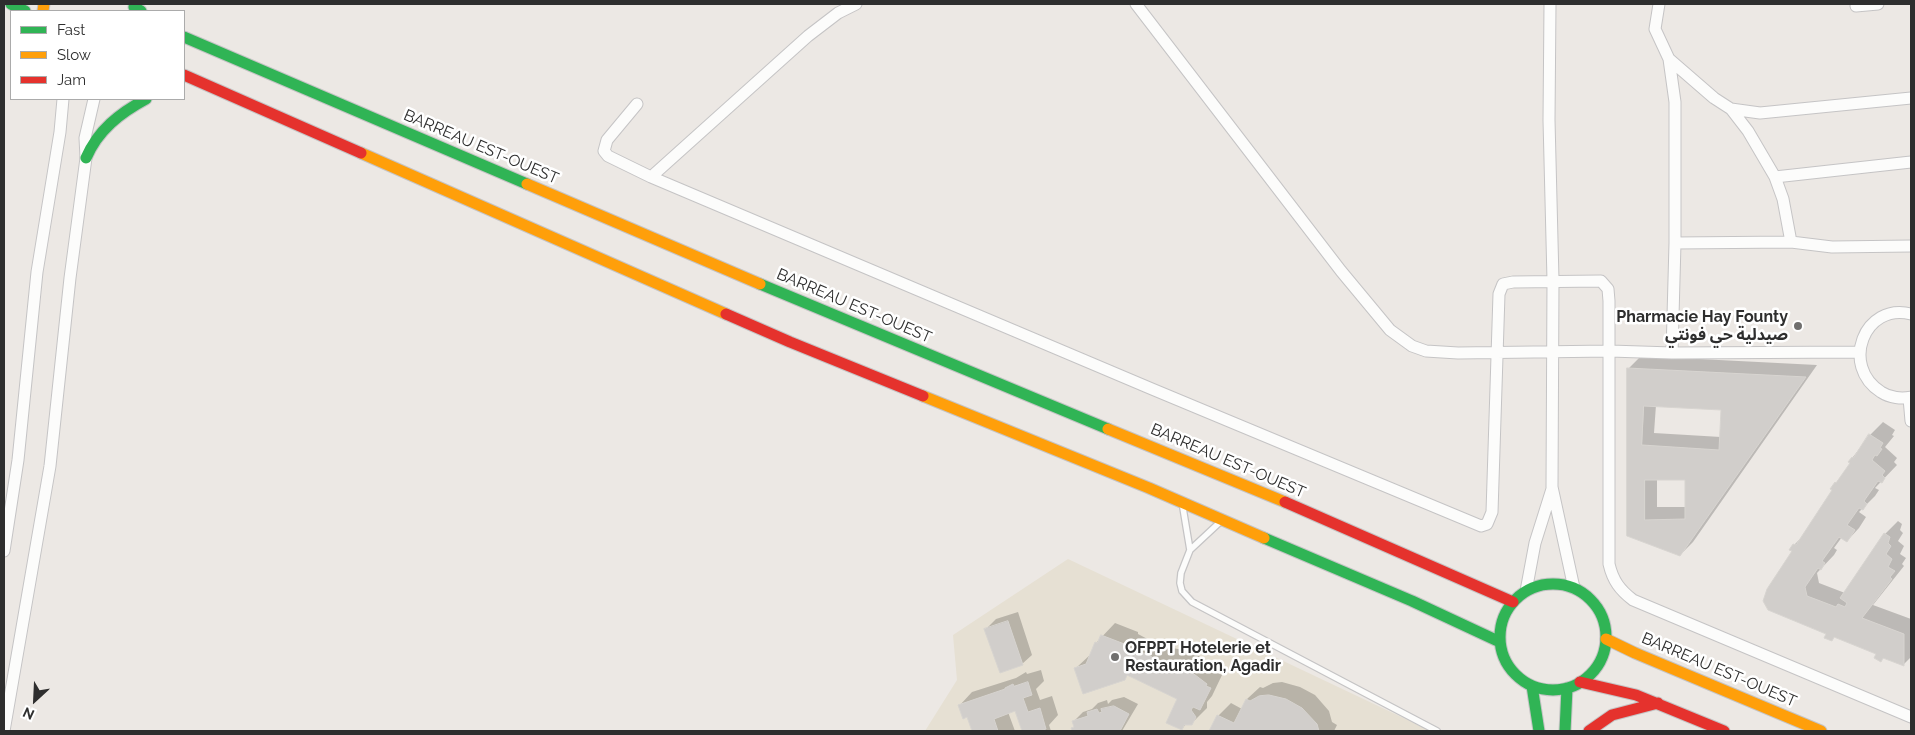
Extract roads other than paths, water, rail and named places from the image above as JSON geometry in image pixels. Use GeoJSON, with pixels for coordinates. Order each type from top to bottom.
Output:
{"type":"FeatureCollection","features":[{"type":"Feature","properties":{"kind":"main road"},"geometry":{"type":"LineString","coordinates":[[11,4],[23,10]]}},
{"type":"Feature","properties":{"kind":"main road","name":"BARREAU EST-OUEST"},"geometry":{"type":"LineString","coordinates":[[185,37],[802,302],[1282,501],[1513,602]]}},
{"type":"Feature","properties":{"kind":"main road"},"geometry":{"type":"LineString","coordinates":[[185,76],[790,342],[1183,503],[1412,601],[1500,642]]}},
{"type":"Feature","properties":{"kind":"main road"},"geometry":{"type":"LineString","coordinates":[[185,86],[204,84]]}},
{"type":"Feature","properties":{"kind":"main road"},"geometry":{"type":"LineString","coordinates":[[86,158],[90,146],[112,121],[144,100]]}},
{"type":"Feature","properties":{"kind":"main road"},"geometry":{"type":"LineString","coordinates":[[1558,584],[1574,588],[1587,597],[1598,609],[1604,623],[1606,639],[1604,652],[1590,674],[1580,682],[1568,688],[1548,690],[1532,686],[1509,667],[1503,655],[1500,642],[1500,628],[1505,614],[1513,602],[1526,591],[1542,585],[1558,584]]}},
{"type":"Feature","properties":{"kind":"main road","name":"BARREAU EST-OUEST"},"geometry":{"type":"LineString","coordinates":[[1606,639],[1820,731]]}},
{"type":"Feature","properties":{"kind":"main road"},"geometry":{"type":"LineString","coordinates":[[1580,682],[1608,686],[1658,703],[1724,731]]}},
{"type":"Feature","properties":{"kind":"main road"},"geometry":{"type":"LineString","coordinates":[[1532,686],[1539,731]]}},
{"type":"Feature","properties":{"kind":"main road"},"geometry":{"type":"LineString","coordinates":[[1565,731],[1568,688]]}},
{"type":"Feature","properties":{"kind":"main road"},"geometry":{"type":"LineString","coordinates":[[1588,731],[1599,721],[1611,715],[1658,703]]}},
{"type":"Feature","properties":{"kind":"street"},"geometry":{"type":"LineString","coordinates":[[650,177],[808,36],[838,13],[856,4]]}},
{"type":"Feature","properties":{"kind":"street"},"geometry":{"type":"LineString","coordinates":[[1136,4],[1341,271],[1390,330],[1412,346],[1426,351],[1498,353],[1610,351],[1672,353],[1859,352]]}},
{"type":"Feature","properties":{"kind":"street"},"geometry":{"type":"LineString","coordinates":[[1550,4],[1549,120],[1553,280],[1552,487],[1574,588]]}},
{"type":"Feature","properties":{"kind":"street"},"geometry":{"type":"LineString","coordinates":[[1659,4],[1654,29],[1669,59],[1675,102],[1675,243],[1672,353]]}},
{"type":"Feature","properties":{"kind":"street"},"geometry":{"type":"LineString","coordinates":[[1856,6],[1878,4]]}},
{"type":"Feature","properties":{"kind":"street"},"geometry":{"type":"LineString","coordinates":[[1669,59],[1714,98],[1731,109],[1763,155],[1775,177],[1783,199],[1791,242]]}},
{"type":"Feature","properties":{"kind":"street"},"geometry":{"type":"LineString","coordinates":[[1731,109],[1760,113],[1911,98]]}},
{"type":"Feature","properties":{"kind":"street"},"geometry":{"type":"LineString","coordinates":[[4,551],[18,460],[37,272],[60,132],[63,100]]}},
{"type":"Feature","properties":{"kind":"street"},"geometry":{"type":"LineString","coordinates":[[4,731],[50,466],[70,278],[86,158],[85,138],[94,100]]}},
{"type":"Feature","properties":{"kind":"street"},"geometry":{"type":"LineString","coordinates":[[637,104],[607,140],[604,151],[608,156],[650,177],[1481,526],[1487,524],[1492,512],[1499,294],[1501,286],[1507,282],[1596,280],[1604,284],[1608,289],[1609,300],[1609,564],[1617,586],[1633,600],[1911,717]]}},
{"type":"Feature","properties":{"kind":"street"},"geometry":{"type":"LineString","coordinates":[[1775,177],[1911,162]]}},
{"type":"Feature","properties":{"kind":"street"},"geometry":{"type":"LineString","coordinates":[[1675,243],[1791,242],[1832,247],[1911,246]]}},
{"type":"Feature","properties":{"kind":"street"},"geometry":{"type":"LineString","coordinates":[[1911,314],[1906,312],[1880,318],[1869,327],[1862,338],[1859,352],[1860,365],[1865,377],[1873,387],[1884,394],[1897,398],[1910,397],[1911,421]]}},
{"type":"Feature","properties":{"kind":"street"},"geometry":{"type":"LineString","coordinates":[[1526,591],[1535,544],[1552,487]]}},
{"type":"Feature","properties":{"kind":"lane"},"geometry":{"type":"LineString","coordinates":[[1183,503],[1190,550]]}},
{"type":"Feature","properties":{"kind":"lane"},"geometry":{"type":"LineString","coordinates":[[1223,520],[1190,550],[1181,574],[1180,583],[1182,591],[1192,602],[1438,731]]}},
{"type":"Feature","properties":{"kind":"place","name":"Pharmacie Hay Founty صيدلية حي فونتي"},"geometry":{"type":"Point","coordinates":[1798,326]}},
{"type":"Feature","properties":{"kind":"place","name":"OFPPT Hotelerie et Restauration, Agadir"},"geometry":{"type":"Point","coordinates":[1115,657]}}]}
